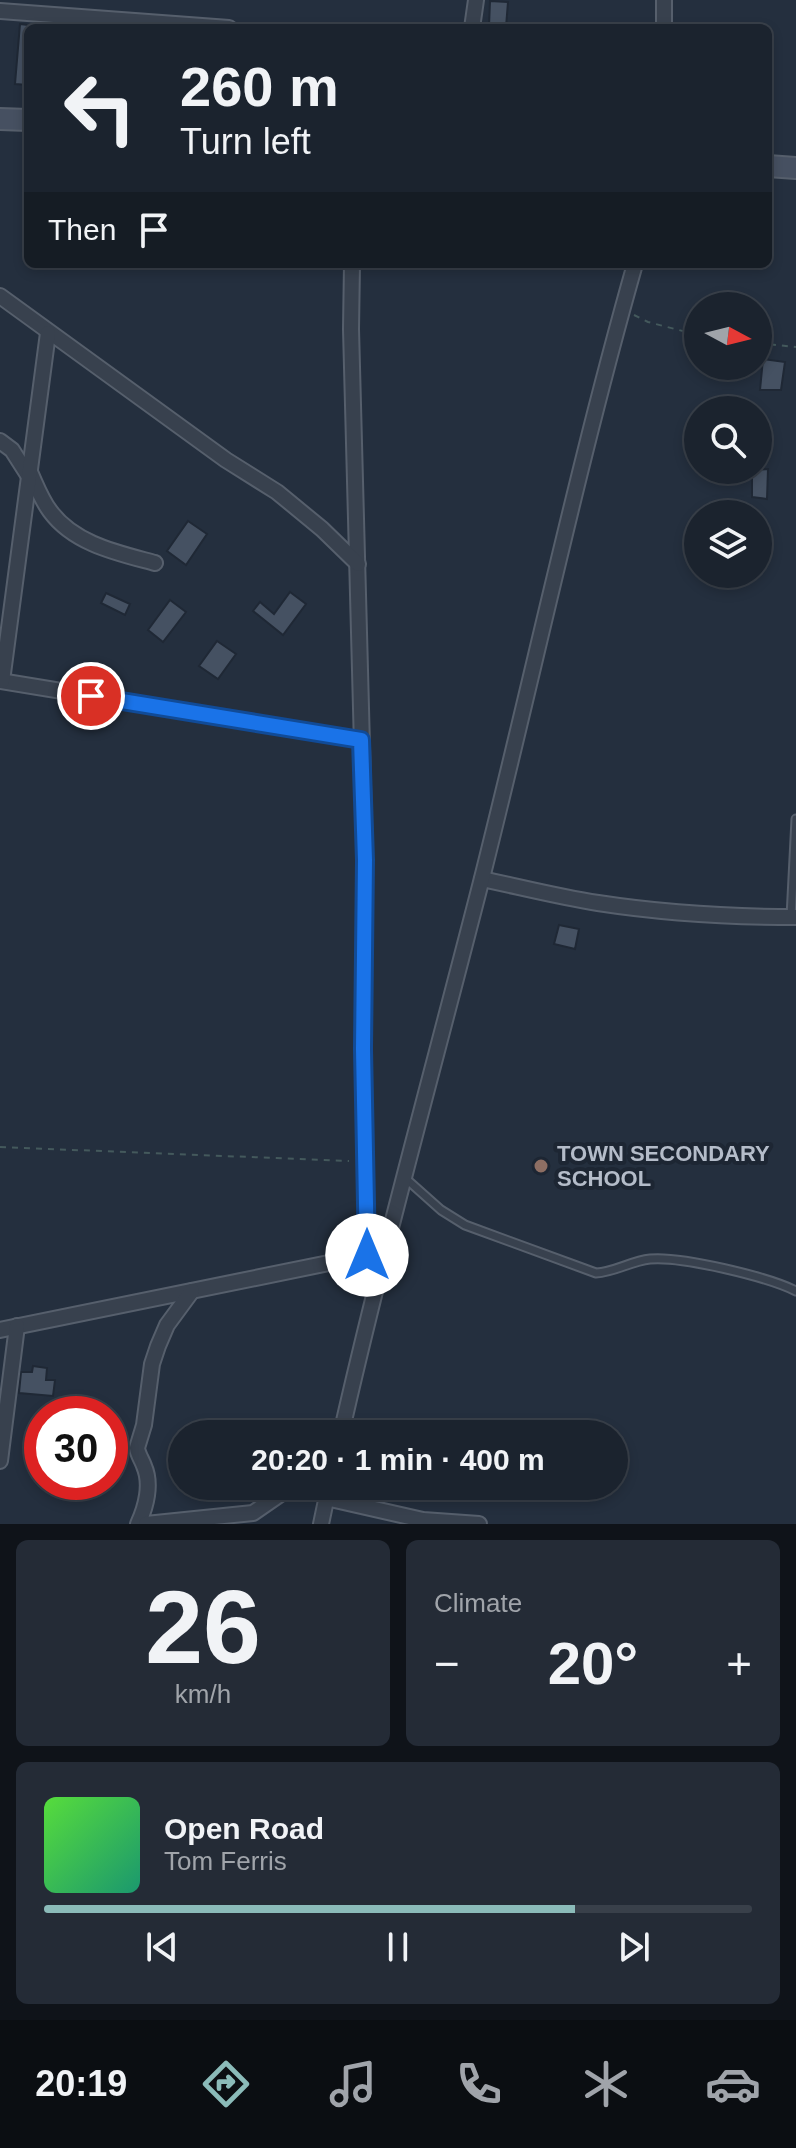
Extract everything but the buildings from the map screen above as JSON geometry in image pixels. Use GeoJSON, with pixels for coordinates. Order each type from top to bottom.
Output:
{"type":"FeatureCollection","features":[{"type":"Feature","properties":{"kind":"main road"},"geometry":{"type":"LineString","coordinates":[[0,119],[24,120]]}},
{"type":"Feature","properties":{"kind":"main road"},"geometry":{"type":"LineString","coordinates":[[772,166],[796,168]]}},
{"type":"Feature","properties":{"kind":"street"},"geometry":{"type":"LineString","coordinates":[[473,24],[476,0]]}},
{"type":"Feature","properties":{"kind":"street"},"geometry":{"type":"LineString","coordinates":[[664,0],[664,24]]}},
{"type":"Feature","properties":{"kind":"street"},"geometry":{"type":"LineString","coordinates":[[0,11],[175,24]]}},
{"type":"Feature","properties":{"kind":"street"},"geometry":{"type":"LineString","coordinates":[[352,268],[365,860],[363,1049],[367,1255]]}},
{"type":"Feature","properties":{"kind":"street"},"geometry":{"type":"LineString","coordinates":[[344,1420],[634,268]]}},
{"type":"Feature","properties":{"kind":"street"},"geometry":{"type":"LineString","coordinates":[[0,296],[226,460],[277,492],[358,564]]}},
{"type":"Feature","properties":{"kind":"street"},"geometry":{"type":"LineString","coordinates":[[48,333],[1,681],[361,740]]}},
{"type":"Feature","properties":{"kind":"street"},"geometry":{"type":"LineString","coordinates":[[0,441],[12,450],[49,510],[70,532],[96,545],[155,563]]}},
{"type":"Feature","properties":{"kind":"street"},"geometry":{"type":"LineString","coordinates":[[482,879],[632,908],[794,917]]}},
{"type":"Feature","properties":{"kind":"street"},"geometry":{"type":"LineString","coordinates":[[0,1330],[385,1252]]}},
{"type":"Feature","properties":{"kind":"street"},"geometry":{"type":"LineString","coordinates":[[138,1524],[145,1507],[147,1482],[137,1445],[144,1425],[152,1364],[167,1325],[192,1291]]}},
{"type":"Feature","properties":{"kind":"street"},"geometry":{"type":"LineString","coordinates":[[0,1461],[17,1326]]}},
{"type":"Feature","properties":{"kind":"street"},"geometry":{"type":"LineString","coordinates":[[146,1524],[253,1513],[272,1500]]}},
{"type":"Feature","properties":{"kind":"street"},"geometry":{"type":"LineString","coordinates":[[321,1524],[326,1500]]}},
{"type":"Feature","properties":{"kind":"street"},"geometry":{"type":"LineString","coordinates":[[355,1500],[423,1520],[479,1524]]}},
{"type":"Feature","properties":{"kind":"lane"},"geometry":{"type":"LineString","coordinates":[[794,917],[796,819]]}},
{"type":"Feature","properties":{"kind":"lane"},"geometry":{"type":"LineString","coordinates":[[404,1177],[441,1210],[465,1225],[596,1273],[663,1259],[776,1282],[796,1291]]}},
{"type":"Feature","properties":{"kind":"path"},"geometry":{"type":"LineString","coordinates":[[622,309],[648,322],[684,331]]}},
{"type":"Feature","properties":{"kind":"path"},"geometry":{"type":"LineString","coordinates":[[772,344],[796,347]]}},
{"type":"Feature","properties":{"kind":"path"},"geometry":{"type":"LineString","coordinates":[[0,1147],[367,1162]]}},
{"type":"Feature","properties":{"kind":"place","name":"TOWN SECONDARY SCHOOL"},"geometry":{"type":"Point","coordinates":[541,1166]}},
{"type":"Feature","properties":{"kind":"route"},"geometry":{"type":"LineString","coordinates":[[91,696],[361,740],[365,860],[363,1049],[367,1255]]}}]}
